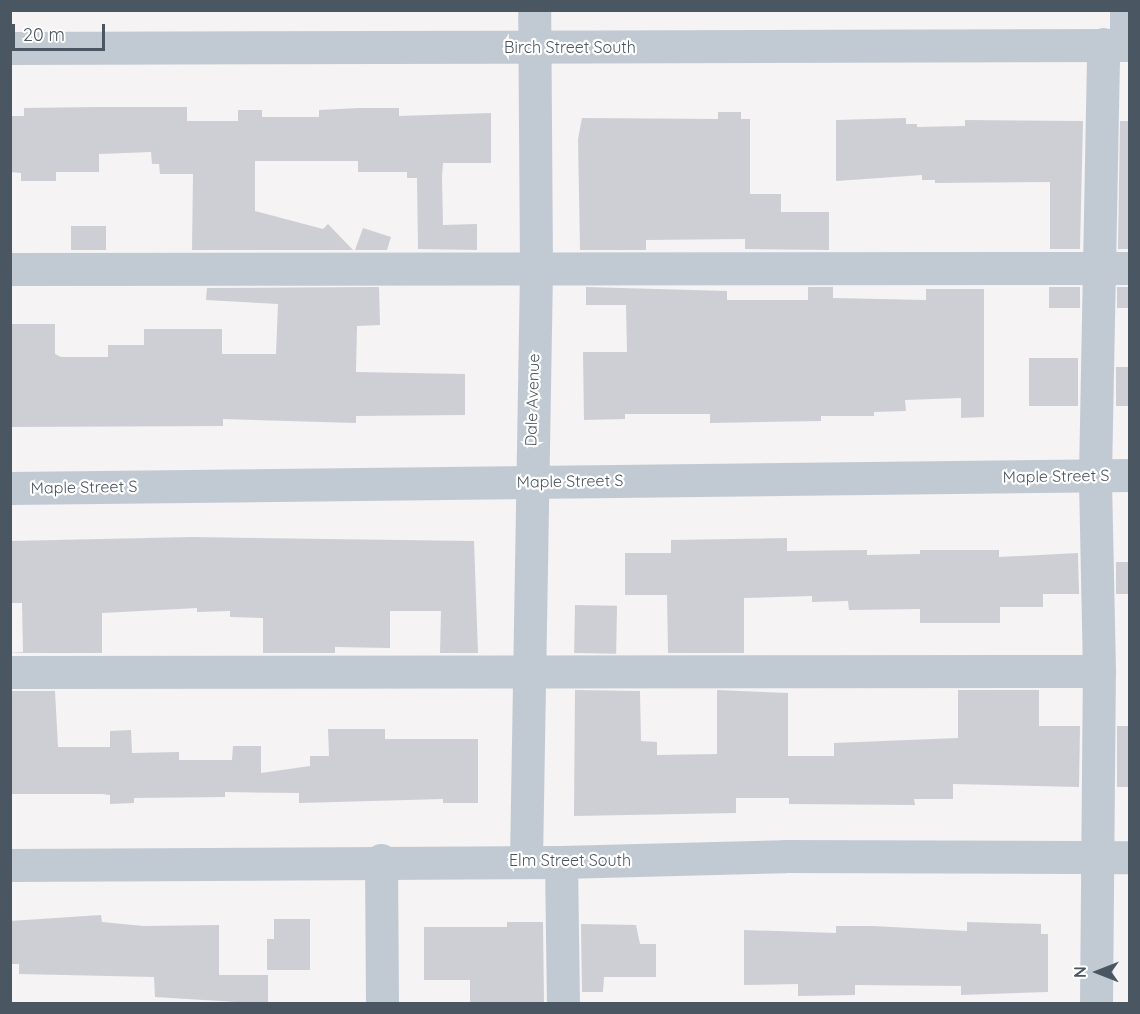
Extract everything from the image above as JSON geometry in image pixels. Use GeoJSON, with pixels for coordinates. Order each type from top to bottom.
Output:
{"type":"FeatureCollection","features":[{"type":"Feature","properties":{"kind":"street","name":"Dale Avenue"},"geometry":{"type":"LineString","coordinates":[[526,861],[530,671],[530,481],[536,268],[534,10]]}},
{"type":"Feature","properties":{"kind":"street"},"geometry":{"type":"LineString","coordinates":[[1096,1004],[1114,857],[1099,671],[1095,476],[1114,268],[1120,45],[1126,10]]}},
{"type":"Feature","properties":{"kind":"street","name":"Birch Street South"},"geometry":{"type":"LineString","coordinates":[[10,48],[1120,45]]}},
{"type":"Feature","properties":{"kind":"street"},"geometry":{"type":"LineString","coordinates":[[10,269],[1114,268]]}},
{"type":"Feature","properties":{"kind":"street","name":"Maple Street S"},"geometry":{"type":"LineString","coordinates":[[10,488],[1130,475]]}},
{"type":"Feature","properties":{"kind":"street"},"geometry":{"type":"LineString","coordinates":[[10,672],[1099,671]]}},
{"type":"Feature","properties":{"kind":"street","name":"Elm Street South"},"geometry":{"type":"LineString","coordinates":[[10,865],[381,860],[561,862],[785,856],[1114,857]]}},
{"type":"Feature","properties":{"kind":"street"},"geometry":{"type":"LineString","coordinates":[[381,860],[382,1004]]}},
{"type":"Feature","properties":{"kind":"street"},"geometry":{"type":"LineString","coordinates":[[561,862],[563,1004]]}},
{"type":"Feature","properties":{"kind":"building"},"geometry":{"type":"Polygon","coordinates":[[[187,107],[187,121],[238,121],[238,110],[262,110],[262,117],[319,117],[319,110],[359,108],[399,108],[399,116],[491,113],[491,163],[443,163],[443,225],[477,224],[477,250],[418,249],[417,178],[407,178],[407,172],[358,172],[358,161],[255,161],[255,211],[323,229],[328,224],[353,250],[192,250],[193,174],[160,174],[159,164],[152,164],[151,152],[99,154],[99,172],[56,172],[56,181],[21,181],[21,173],[10,172],[10,116],[24,116],[24,108],[187,107]]]}},
{"type":"Feature","properties":{"kind":"building"},"geometry":{"type":"Polygon","coordinates":[[[718,112],[741,112],[741,119],[750,119],[750,194],[781,194],[781,212],[829,212],[829,250],[745,249],[745,239],[646,240],[646,250],[580,250],[578,139],[582,118],[718,119],[718,112]]]}},
{"type":"Feature","properties":{"kind":"building"},"geometry":{"type":"Polygon","coordinates":[[[906,118],[906,124],[917,124],[917,127],[965,126],[965,120],[1083,121],[1080,249],[1050,249],[1050,182],[935,183],[935,180],[922,180],[922,175],[836,181],[836,120],[906,118]]]}},
{"type":"Feature","properties":{"kind":"building"},"geometry":{"type":"Polygon","coordinates":[[[1120,121],[1130,121],[1130,249],[1118,249],[1120,121]]]}},
{"type":"Feature","properties":{"kind":"building"},"geometry":{"type":"Polygon","coordinates":[[[71,226],[106,226],[106,250],[71,250],[71,226]]]}},
{"type":"Feature","properties":{"kind":"building"},"geometry":{"type":"Polygon","coordinates":[[[363,228],[391,237],[387,250],[355,250],[363,228]]]}},
{"type":"Feature","properties":{"kind":"building"},"geometry":{"type":"Polygon","coordinates":[[[379,287],[380,325],[357,326],[356,372],[465,374],[465,415],[356,416],[356,423],[223,419],[223,426],[10,427],[10,324],[55,324],[55,354],[61,357],[108,357],[108,345],[144,345],[144,329],[222,329],[222,354],[276,354],[278,304],[206,300],[207,288],[379,287]]]}},
{"type":"Feature","properties":{"kind":"building"},"geometry":{"type":"Polygon","coordinates":[[[586,287],[727,291],[727,300],[808,300],[808,287],[833,287],[833,298],[926,300],[926,289],[984,289],[984,417],[961,418],[961,398],[905,400],[906,411],[874,412],[874,416],[821,416],[821,421],[710,423],[710,414],[625,414],[625,419],[584,420],[583,352],[627,352],[626,305],[586,305],[586,287]]]}},
{"type":"Feature","properties":{"kind":"building"},"geometry":{"type":"Polygon","coordinates":[[[1049,287],[1080,287],[1080,308],[1049,308],[1049,287]]]}},
{"type":"Feature","properties":{"kind":"building"},"geometry":{"type":"Polygon","coordinates":[[[1117,287],[1130,287],[1130,308],[1117,308],[1117,287]]]}},
{"type":"Feature","properties":{"kind":"building"},"geometry":{"type":"Polygon","coordinates":[[[1029,358],[1078,358],[1078,406],[1029,406],[1029,358]]]}},
{"type":"Feature","properties":{"kind":"building"},"geometry":{"type":"Polygon","coordinates":[[[1116,367],[1130,367],[1130,406],[1116,406],[1116,367]]]}},
{"type":"Feature","properties":{"kind":"building"},"geometry":{"type":"Polygon","coordinates":[[[192,537],[474,541],[478,653],[440,653],[441,611],[390,611],[390,648],[335,647],[335,653],[263,653],[263,618],[230,617],[230,611],[197,612],[197,608],[102,613],[102,653],[10,653],[23,652],[22,603],[10,603],[10,541],[192,537]]]}},
{"type":"Feature","properties":{"kind":"building"},"geometry":{"type":"Polygon","coordinates":[[[787,538],[787,551],[867,550],[867,555],[920,554],[920,550],[999,550],[999,557],[1078,553],[1079,594],[1043,594],[1043,607],[1000,607],[1000,623],[920,623],[920,609],[849,610],[848,601],[812,602],[812,596],[744,598],[744,653],[668,653],[667,595],[625,595],[625,553],[671,553],[671,540],[787,538]]]}},
{"type":"Feature","properties":{"kind":"building"},"geometry":{"type":"Polygon","coordinates":[[[1116,562],[1130,562],[1130,594],[1116,594],[1116,562]]]}},
{"type":"Feature","properties":{"kind":"building"},"geometry":{"type":"Polygon","coordinates":[[[575,605],[617,606],[616,654],[574,653],[575,605]]]}},
{"type":"Feature","properties":{"kind":"building"},"geometry":{"type":"Polygon","coordinates":[[[575,690],[640,691],[641,741],[657,742],[657,755],[717,754],[717,690],[788,693],[788,756],[834,756],[834,743],[958,738],[958,690],[1039,690],[1039,726],[1080,726],[1079,787],[953,784],[953,799],[914,799],[915,805],[789,804],[789,798],[736,798],[736,813],[574,816],[575,690]]]}},
{"type":"Feature","properties":{"kind":"building"},"geometry":{"type":"Polygon","coordinates":[[[10,691],[55,691],[58,747],[110,747],[110,731],[131,730],[132,753],[179,752],[179,760],[232,760],[233,746],[261,746],[261,773],[310,766],[310,756],[329,756],[328,729],[385,729],[385,739],[478,739],[478,803],[443,803],[443,799],[299,803],[299,793],[225,792],[225,797],[134,798],[134,803],[110,804],[110,795],[102,794],[10,794],[10,691]]]}},
{"type":"Feature","properties":{"kind":"building"},"geometry":{"type":"Polygon","coordinates":[[[1117,726],[1130,726],[1130,787],[1117,787],[1117,726]]]}},
{"type":"Feature","properties":{"kind":"building"},"geometry":{"type":"Polygon","coordinates":[[[101,915],[102,922],[143,926],[219,925],[219,975],[268,975],[268,1004],[155,997],[154,977],[19,974],[19,964],[10,964],[10,921],[101,915]]]}},
{"type":"Feature","properties":{"kind":"building"},"geometry":{"type":"Polygon","coordinates":[[[274,919],[310,919],[310,970],[267,970],[267,939],[274,939],[274,919]]]}},
{"type":"Feature","properties":{"kind":"building"},"geometry":{"type":"Polygon","coordinates":[[[507,922],[543,922],[544,1004],[470,1004],[470,980],[424,980],[424,927],[507,927],[507,922]]]}},
{"type":"Feature","properties":{"kind":"building"},"geometry":{"type":"Polygon","coordinates":[[[967,922],[1041,924],[1041,934],[1048,934],[1048,992],[961,995],[961,986],[855,985],[855,995],[798,996],[798,984],[744,985],[744,930],[836,933],[836,926],[872,926],[967,931],[967,922]]]}},
{"type":"Feature","properties":{"kind":"building"},"geometry":{"type":"Polygon","coordinates":[[[581,924],[636,925],[640,944],[656,944],[656,977],[604,977],[603,992],[582,992],[581,924]]]}}]}
